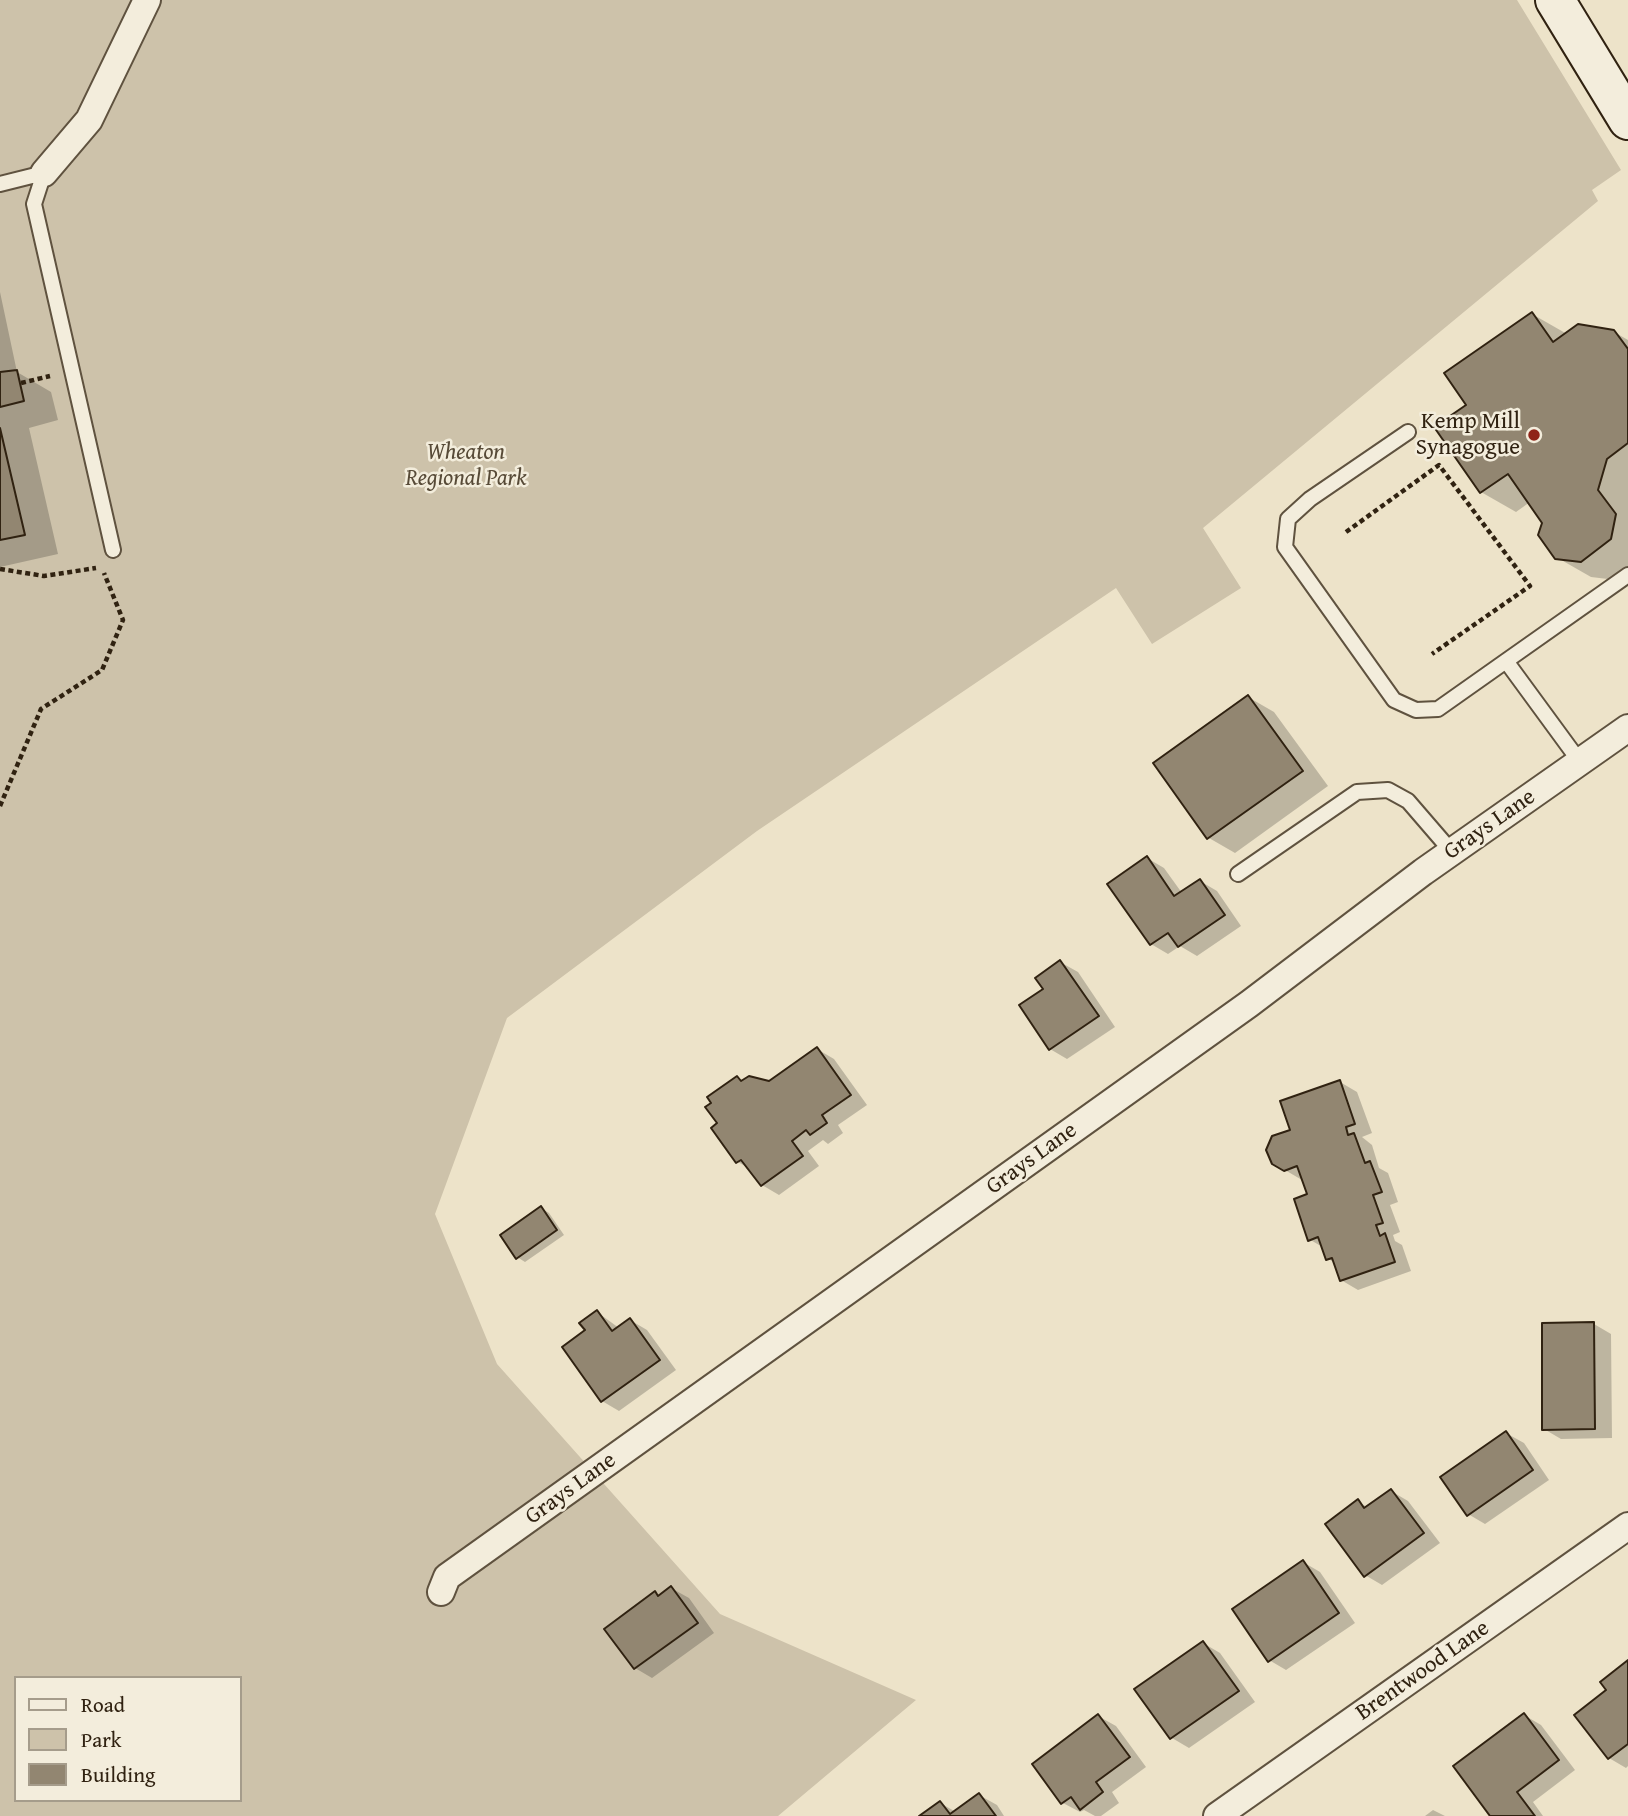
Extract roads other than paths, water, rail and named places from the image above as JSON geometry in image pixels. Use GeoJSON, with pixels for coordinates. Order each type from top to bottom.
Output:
{"type":"FeatureCollection","features":[{"type":"Feature","properties":{"kind":"street"},"geometry":{"type":"LineString","coordinates":[[44,173],[89,120],[147,0]]}},
{"type":"Feature","properties":{"kind":"street"},"geometry":{"type":"LineString","coordinates":[[1555,0],[1628,120]]}},
{"type":"Feature","properties":{"kind":"street","name":"Grays Lane"},"geometry":{"type":"LineString","coordinates":[[441,1592],[447,1577],[1249,1004],[1452,852],[1628,729]]}},
{"type":"Feature","properties":{"kind":"street","name":"Brentwood Lane"},"geometry":{"type":"LineString","coordinates":[[1217,1816],[1628,1526]]}},
{"type":"Feature","properties":{"kind":"lane"},"geometry":{"type":"LineString","coordinates":[[0,184],[44,173]]}},
{"type":"Feature","properties":{"kind":"lane"},"geometry":{"type":"LineString","coordinates":[[44,173],[34,204],[113,550]]}},
{"type":"Feature","properties":{"kind":"lane"},"geometry":{"type":"LineString","coordinates":[[1408,432],[1310,499],[1288,519],[1285,547],[1394,700],[1416,710],[1438,709],[1628,575]]}},
{"type":"Feature","properties":{"kind":"lane"},"geometry":{"type":"LineString","coordinates":[[1506,661],[1580,762]]}},
{"type":"Feature","properties":{"kind":"lane"},"geometry":{"type":"LineString","coordinates":[[1238,873],[1357,792],[1388,790],[1408,801],[1452,852]]}},
{"type":"Feature","properties":{"kind":"place","name":"Kemp Mill Synagogue"},"geometry":{"type":"Point","coordinates":[1534,435]}},
{"type":"Feature","properties":{"kind":"park label","name":"Wheaton Regional Park"},"geometry":{"type":"Point","coordinates":[466,466]}}]}
